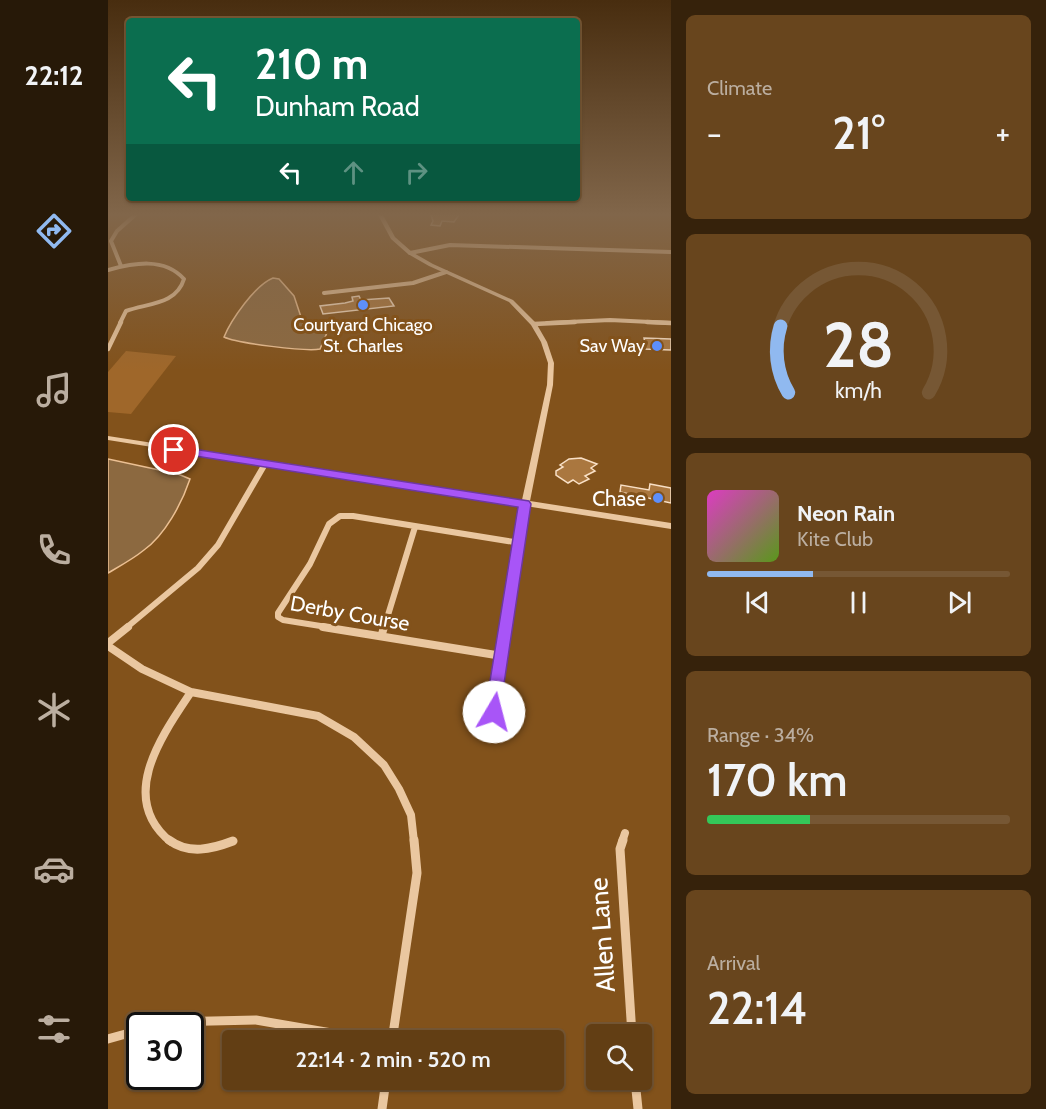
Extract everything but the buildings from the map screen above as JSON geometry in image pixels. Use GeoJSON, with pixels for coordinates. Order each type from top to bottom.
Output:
{"type":"FeatureCollection","features":[{"type":"Feature","properties":{"kind":"street"},"geometry":{"type":"LineString","coordinates":[[108,349],[123,314],[131,309],[171,298],[180,291],[184,279],[175,270],[164,267]]}},
{"type":"Feature","properties":{"kind":"street"},"geometry":{"type":"LineString","coordinates":[[436,267],[502,295],[520,308],[534,324],[548,352],[551,376],[525,504],[494,712]]}},
{"type":"Feature","properties":{"kind":"street"},"geometry":{"type":"LineString","coordinates":[[324,293],[413,284],[446,272]]}},
{"type":"Feature","properties":{"kind":"street"},"geometry":{"type":"LineString","coordinates":[[534,324],[604,320],[671,322]]}},
{"type":"Feature","properties":{"kind":"street"},"geometry":{"type":"LineString","coordinates":[[108,438],[671,526]]}},
{"type":"Feature","properties":{"kind":"street"},"geometry":{"type":"LineString","coordinates":[[265,464],[218,545],[198,568],[108,645],[142,669],[190,692],[318,716],[354,736],[384,765],[399,789],[411,816],[417,873],[394,1030]]}},
{"type":"Feature","properties":{"kind":"street","name":"Derby Course"},"geometry":{"type":"LineString","coordinates":[[502,656],[382,634],[283,620],[278,617],[278,613],[310,564],[333,520],[347,516],[520,543]]}},
{"type":"Feature","properties":{"kind":"street"},"geometry":{"type":"LineString","coordinates":[[382,634],[415,527]]}},
{"type":"Feature","properties":{"kind":"street"},"geometry":{"type":"LineString","coordinates":[[190,692],[157,746],[148,774],[146,800],[152,821],[167,838],[188,849],[206,849],[233,841]]}},
{"type":"Feature","properties":{"kind":"street","name":"Allen Lane"},"geometry":{"type":"LineString","coordinates":[[625,833],[620,849],[631,1024]]}},
{"type":"Feature","properties":{"kind":"street"},"geometry":{"type":"LineString","coordinates":[[204,1021],[256,1020],[314,1030]]}},
{"type":"Feature","properties":{"kind":"street"},"geometry":{"type":"LineString","coordinates":[[108,1039],[126,1034]]}},
{"type":"Feature","properties":{"kind":"street"},"geometry":{"type":"LineString","coordinates":[[382,1109],[385,1090]]}},
{"type":"Feature","properties":{"kind":"street"},"geometry":{"type":"LineString","coordinates":[[636,1090],[638,1109]]}},
{"type":"Feature","properties":{"kind":"shaded area"},"geometry":{"type":"Polygon","coordinates":[[[273,278],[279,279],[294,296],[304,326],[329,328],[320,349],[272,346],[224,337],[244,304],[259,288],[273,278]]]}},
{"type":"Feature","properties":{"kind":"shaded area"},"geometry":{"type":"Polygon","coordinates":[[[126,351],[176,356],[131,414],[108,412],[108,372],[126,351]]]}},
{"type":"Feature","properties":{"kind":"shaded area"},"geometry":{"type":"Polygon","coordinates":[[[108,459],[178,474],[190,479],[177,508],[159,536],[140,553],[108,573],[108,459]]]}},
{"type":"Feature","properties":{"kind":"place","name":"Courtyard Chicago St. Charles"},"geometry":{"type":"Point","coordinates":[363,305]}},
{"type":"Feature","properties":{"kind":"place","name":"Sav Way"},"geometry":{"type":"Point","coordinates":[657,346]}},
{"type":"Feature","properties":{"kind":"place","name":"Chase"},"geometry":{"type":"Point","coordinates":[658,498]}},
{"type":"Feature","properties":{"kind":"route"},"geometry":{"type":"LineString","coordinates":[[174,450],[525,504],[494,712]]}}]}
